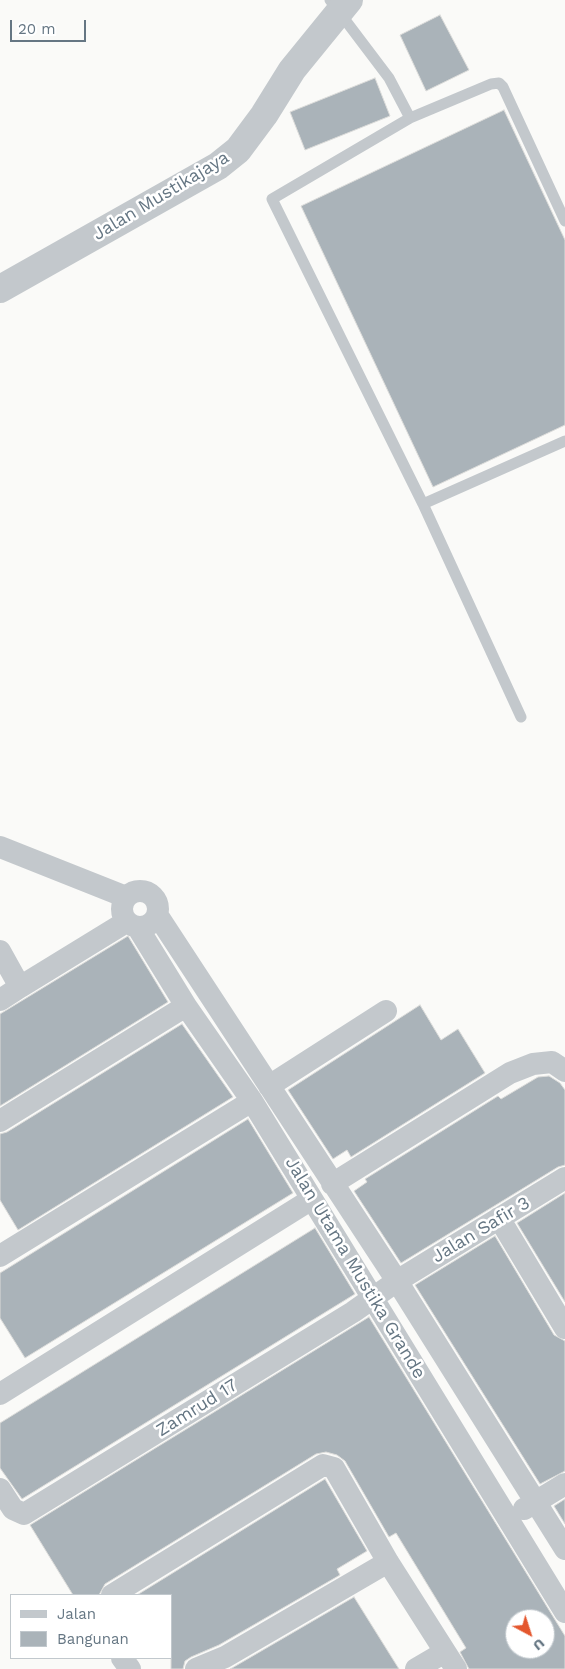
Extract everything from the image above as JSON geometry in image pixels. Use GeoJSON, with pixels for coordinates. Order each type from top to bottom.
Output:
{"type":"FeatureCollection","features":[{"type":"Feature","properties":{"kind":"street","name":"Jalan Mustikajaya"},"geometry":{"type":"LineString","coordinates":[[0,289],[218,166],[238,150],[264,115],[292,70],[338,4]]}},
{"type":"Feature","properties":{"kind":"street"},"geometry":{"type":"LineString","coordinates":[[0,847],[126,896],[137,891],[150,893],[158,902],[158,916],[153,923],[132,925],[0,1000]]}},
{"type":"Feature","properties":{"kind":"street"},"geometry":{"type":"LineString","coordinates":[[126,896],[122,909],[132,925]]}},
{"type":"Feature","properties":{"kind":"street","name":"Jalan Utama Mustika Grande"},"geometry":{"type":"LineString","coordinates":[[158,916],[397,1281],[565,1549]]}},
{"type":"Feature","properties":{"kind":"street","name":"Jalan Utama Mustika Grande"},"geometry":{"type":"LineString","coordinates":[[132,925],[252,1101],[565,1612]]}},
{"type":"Feature","properties":{"kind":"street"},"geometry":{"type":"LineString","coordinates":[[0,951],[20,988]]}},
{"type":"Feature","properties":{"kind":"street"},"geometry":{"type":"LineString","coordinates":[[0,1121],[186,1006]]}},
{"type":"Feature","properties":{"kind":"street"},"geometry":{"type":"LineString","coordinates":[[269,1086],[386,1011]]}},
{"type":"Feature","properties":{"kind":"street"},"geometry":{"type":"LineString","coordinates":[[332,1184],[510,1073],[533,1064],[552,1062],[565,1071]]}},
{"type":"Feature","properties":{"kind":"street"},"geometry":{"type":"LineString","coordinates":[[0,1256],[252,1101]]}},
{"type":"Feature","properties":{"kind":"street","name":"Jalan Safir 3"},"geometry":{"type":"LineString","coordinates":[[374,1299],[397,1281],[565,1178]]}},
{"type":"Feature","properties":{"kind":"street"},"geometry":{"type":"LineString","coordinates":[[0,1394],[312,1199]]}},
{"type":"Feature","properties":{"kind":"street"},"geometry":{"type":"LineString","coordinates":[[499,1218],[562,1317]]}},
{"type":"Feature","properties":{"kind":"street","name":"Zamrud 17"},"geometry":{"type":"LineString","coordinates":[[0,1489],[13,1509],[24,1514],[374,1299]]}},
{"type":"Feature","properties":{"kind":"street"},"geometry":{"type":"LineString","coordinates":[[114,1594],[323,1465],[334,1468],[388,1562],[450,1661],[416,1669]]}},
{"type":"Feature","properties":{"kind":"street"},"geometry":{"type":"LineString","coordinates":[[508,1519],[565,1484]]}},
{"type":"Feature","properties":{"kind":"street"},"geometry":{"type":"LineString","coordinates":[[196,1669],[225,1657],[388,1562]]}},
{"type":"Feature","properties":{"kind":"lane"},"geometry":{"type":"LineString","coordinates":[[338,4],[389,78],[410,118]]}},
{"type":"Feature","properties":{"kind":"lane"},"geometry":{"type":"LineString","coordinates":[[521,717],[423,504],[272,199],[410,118],[491,84],[499,83],[504,88],[565,221]]}},
{"type":"Feature","properties":{"kind":"lane"},"geometry":{"type":"LineString","coordinates":[[423,504],[565,441]]}},
{"type":"Feature","properties":{"kind":"building"},"geometry":{"type":"Polygon","coordinates":[[[440,15],[469,70],[426,91],[400,35],[440,15]]]}},
{"type":"Feature","properties":{"kind":"building"},"geometry":{"type":"Polygon","coordinates":[[[375,78],[390,116],[305,150],[290,112],[375,78]]]}},
{"type":"Feature","properties":{"kind":"building"},"geometry":{"type":"Polygon","coordinates":[[[504,110],[565,240],[565,425],[433,487],[301,206],[504,110]]]}},
{"type":"Feature","properties":{"kind":"building"},"geometry":{"type":"Polygon","coordinates":[[[128,936],[168,1002],[0,1106],[0,1014],[128,936]]]}},
{"type":"Feature","properties":{"kind":"building"},"geometry":{"type":"Polygon","coordinates":[[[420,1005],[441,1040],[458,1029],[485,1073],[351,1157],[347,1150],[333,1159],[288,1090],[420,1005]]]}},
{"type":"Feature","properties":{"kind":"building"},"geometry":{"type":"Polygon","coordinates":[[[182,1024],[233,1097],[18,1230],[0,1200],[0,1134],[7,1132],[182,1024]]]}},
{"type":"Feature","properties":{"kind":"building"},"geometry":{"type":"Polygon","coordinates":[[[549,1076],[560,1083],[565,1090],[565,1165],[558,1167],[401,1263],[354,1191],[367,1182],[365,1179],[498,1096],[501,1099],[538,1077],[549,1076]]]}},
{"type":"Feature","properties":{"kind":"building"},"geometry":{"type":"Polygon","coordinates":[[[248,1119],[293,1193],[25,1358],[0,1318],[0,1273],[248,1119]]]}},
{"type":"Feature","properties":{"kind":"building"},"geometry":{"type":"Polygon","coordinates":[[[565,1193],[565,1302],[517,1223],[565,1193]]]}},
{"type":"Feature","properties":{"kind":"building"},"geometry":{"type":"Polygon","coordinates":[[[315,1228],[355,1294],[22,1499],[0,1468],[0,1423],[315,1228]]]}},
{"type":"Feature","properties":{"kind":"building"},"geometry":{"type":"Polygon","coordinates":[[[495,1236],[554,1335],[565,1341],[565,1471],[540,1484],[415,1285],[495,1236]]]}},
{"type":"Feature","properties":{"kind":"building"},"geometry":{"type":"Polygon","coordinates":[[[369,1317],[548,1609],[505,1609],[505,1659],[555,1659],[555,1620],[565,1636],[565,1669],[469,1669],[460,1652],[466,1648],[396,1533],[389,1537],[345,1461],[337,1455],[326,1452],[316,1454],[105,1584],[100,1594],[72,1594],[30,1525],[369,1317]]]}},
{"type":"Feature","properties":{"kind":"building"},"geometry":{"type":"Polygon","coordinates":[[[325,1479],[367,1551],[337,1569],[340,1575],[219,1645],[191,1657],[185,1661],[183,1669],[171,1669],[172,1594],[139,1594],[325,1479]]]}},
{"type":"Feature","properties":{"kind":"building"},"geometry":{"type":"Polygon","coordinates":[[[565,1499],[565,1524],[554,1506],[565,1499]]]}},
{"type":"Feature","properties":{"kind":"building"},"geometry":{"type":"Polygon","coordinates":[[[354,1597],[399,1669],[230,1669],[232,1668],[354,1597]]]}}]}
